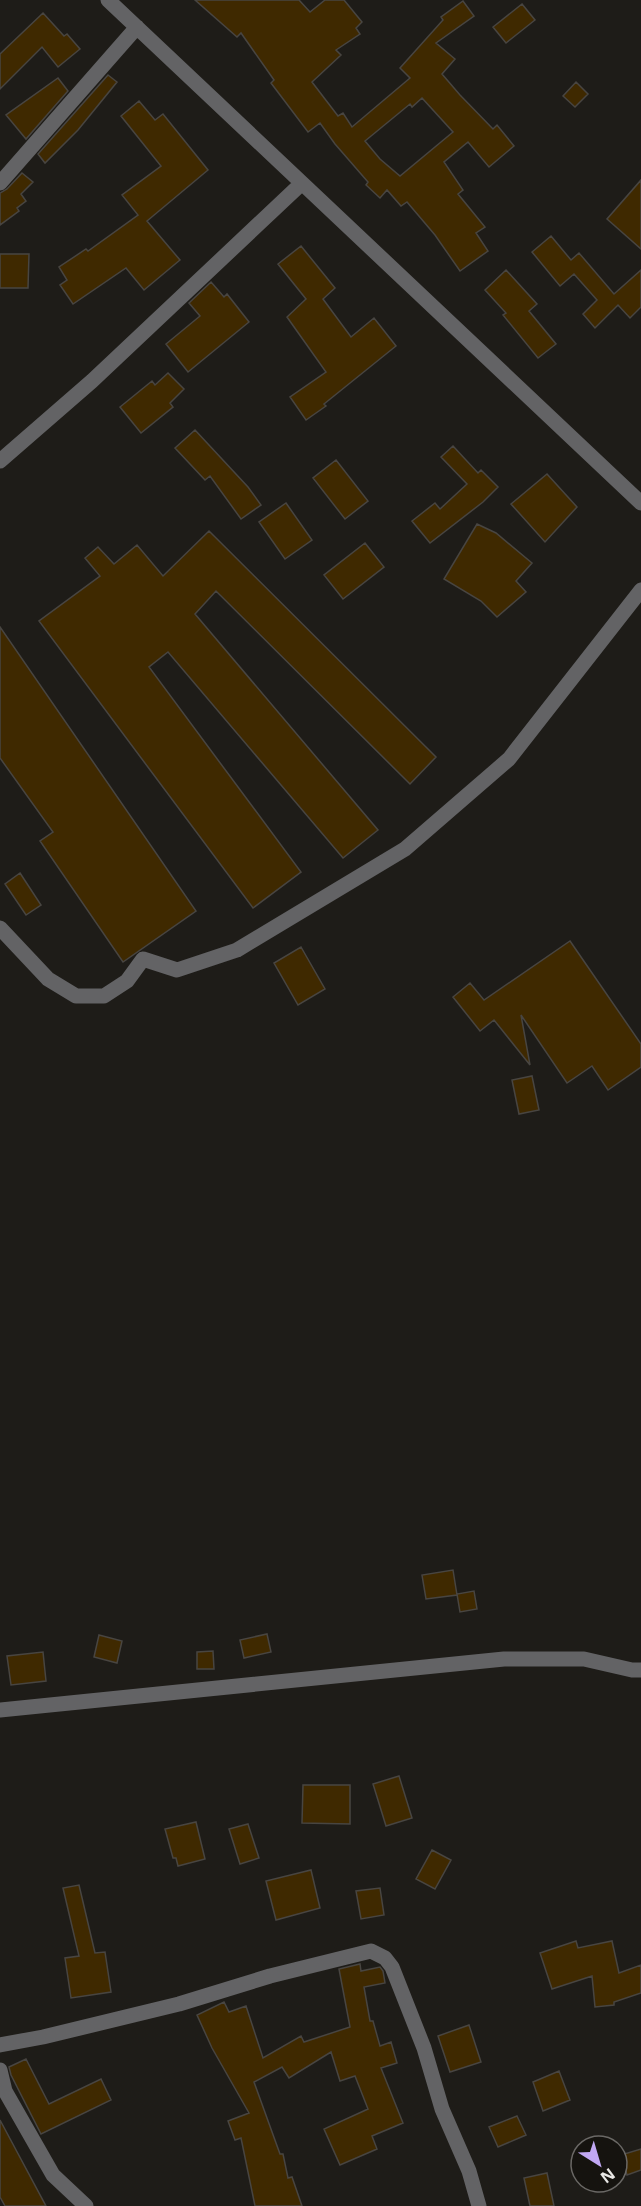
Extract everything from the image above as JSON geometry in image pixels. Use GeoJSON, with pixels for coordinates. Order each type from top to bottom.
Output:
{"type":"FeatureCollection","features":[{"type":"Feature","properties":{"kind":"street"},"geometry":{"type":"LineString","coordinates":[[108,0],[641,503]]}},
{"type":"Feature","properties":{"kind":"street"},"geometry":{"type":"LineString","coordinates":[[0,183],[137,27]]}},
{"type":"Feature","properties":{"kind":"street"},"geometry":{"type":"LineString","coordinates":[[0,461],[92,381],[301,184]]}},
{"type":"Feature","properties":{"kind":"street"},"geometry":{"type":"LineString","coordinates":[[0,928],[48,978],[76,996],[104,996],[127,981],[143,958],[177,970],[237,950],[405,849],[509,759],[641,590]]}},
{"type":"Feature","properties":{"kind":"street"},"geometry":{"type":"LineString","coordinates":[[0,1710],[504,1659],[584,1659],[641,1670]]}},
{"type":"Feature","properties":{"kind":"street"},"geometry":{"type":"LineString","coordinates":[[0,2045],[44,2037],[179,2004],[270,1976],[371,1951],[385,1958],[392,1966],[424,2048],[442,2109],[469,2171],[479,2206]]}},
{"type":"Feature","properties":{"kind":"street"},"geometry":{"type":"LineString","coordinates":[[0,2070],[5,2091],[53,2175],[86,2206]]}},
{"type":"Feature","properties":{"kind":"building"},"geometry":{"type":"Polygon","coordinates":[[[195,0],[299,0],[310,12],[325,0],[344,0],[362,22],[356,28],[360,34],[336,50],[341,55],[312,82],[338,116],[343,113],[352,127],[410,78],[400,68],[443,20],[441,17],[463,1],[474,16],[436,43],[455,59],[442,74],[493,129],[497,125],[514,146],[489,167],[468,142],[444,162],[463,190],[458,194],[485,227],[476,233],[488,251],[460,271],[435,235],[407,202],[401,206],[387,190],[380,198],[366,185],[368,182],[320,123],[308,132],[271,83],[274,80],[241,33],[237,37],[195,0]],[[422,98],[412,107],[410,104],[365,141],[380,159],[400,176],[453,132],[422,98]]]}},
{"type":"Feature","properties":{"kind":"building"},"geometry":{"type":"Polygon","coordinates":[[[522,4],[535,20],[506,43],[493,27],[522,4]]]}},
{"type":"Feature","properties":{"kind":"building"},"geometry":{"type":"Polygon","coordinates":[[[43,13],[64,36],[67,34],[80,49],[58,67],[42,47],[0,89],[0,54],[43,13]]]}},
{"type":"Feature","properties":{"kind":"building"},"geometry":{"type":"Polygon","coordinates":[[[108,75],[117,82],[78,130],[45,163],[38,154],[108,75]]]}},
{"type":"Feature","properties":{"kind":"building"},"geometry":{"type":"Polygon","coordinates":[[[58,78],[68,91],[26,139],[6,115],[58,78]]]}},
{"type":"Feature","properties":{"kind":"building"},"geometry":{"type":"Polygon","coordinates":[[[576,82],[588,94],[575,107],[563,96],[576,82]]]}},
{"type":"Feature","properties":{"kind":"building"},"geometry":{"type":"Polygon","coordinates":[[[139,101],[155,120],[163,114],[208,170],[147,221],[180,260],[144,290],[126,268],[73,304],[60,285],[67,280],[59,267],[86,249],[88,251],[138,215],[122,195],[161,166],[121,116],[139,101]]]}},
{"type":"Feature","properties":{"kind":"building"},"geometry":{"type":"Polygon","coordinates":[[[22,173],[33,182],[21,194],[26,201],[17,208],[19,211],[0,225],[0,193],[22,173]]]}},
{"type":"Feature","properties":{"kind":"building"},"geometry":{"type":"Polygon","coordinates":[[[641,180],[641,249],[607,219],[641,180]]]}},
{"type":"Feature","properties":{"kind":"building"},"geometry":{"type":"Polygon","coordinates":[[[551,236],[571,260],[579,253],[614,294],[641,270],[641,307],[630,318],[618,305],[595,328],[583,314],[597,300],[574,274],[560,286],[532,252],[551,236]]]}},
{"type":"Feature","properties":{"kind":"building"},"geometry":{"type":"Polygon","coordinates":[[[301,246],[335,288],[323,299],[351,337],[374,318],[396,346],[324,404],[326,406],[306,420],[290,397],[326,372],[287,317],[306,299],[278,264],[301,246]]]}},
{"type":"Feature","properties":{"kind":"building"},"geometry":{"type":"Polygon","coordinates":[[[0,254],[29,254],[28,288],[0,288],[0,254]]]}},
{"type":"Feature","properties":{"kind":"building"},"geometry":{"type":"Polygon","coordinates":[[[506,270],[537,304],[529,311],[556,344],[538,358],[503,315],[506,313],[485,290],[506,270]]]}},
{"type":"Feature","properties":{"kind":"building"},"geometry":{"type":"Polygon","coordinates":[[[211,282],[224,297],[227,294],[249,322],[188,372],[166,344],[200,316],[189,303],[211,282]]]}},
{"type":"Feature","properties":{"kind":"building"},"geometry":{"type":"Polygon","coordinates":[[[168,373],[184,389],[170,403],[173,407],[141,433],[120,407],[152,381],[155,385],[168,373]]]}},
{"type":"Feature","properties":{"kind":"building"},"geometry":{"type":"Polygon","coordinates":[[[195,430],[248,487],[261,505],[241,519],[210,476],[205,480],[175,448],[195,430]]]}},
{"type":"Feature","properties":{"kind":"building"},"geometry":{"type":"Polygon","coordinates":[[[453,446],[478,473],[481,470],[498,487],[483,502],[430,543],[412,521],[435,503],[440,509],[467,484],[441,457],[453,446]]]}},
{"type":"Feature","properties":{"kind":"building"},"geometry":{"type":"Polygon","coordinates":[[[336,460],[368,501],[345,519],[313,478],[336,460]]]}},
{"type":"Feature","properties":{"kind":"building"},"geometry":{"type":"Polygon","coordinates":[[[547,474],[577,507],[545,542],[511,504],[547,474]]]}},
{"type":"Feature","properties":{"kind":"building"},"geometry":{"type":"Polygon","coordinates":[[[286,503],[312,540],[285,559],[259,522],[286,503]]]}},
{"type":"Feature","properties":{"kind":"building"},"geometry":{"type":"Polygon","coordinates":[[[477,524],[496,533],[532,563],[516,581],[526,592],[497,617],[481,601],[444,579],[477,524]]]}},
{"type":"Feature","properties":{"kind":"building"},"geometry":{"type":"Polygon","coordinates":[[[209,531],[436,757],[410,784],[216,591],[195,614],[378,830],[343,858],[168,652],[149,667],[301,872],[253,908],[39,621],[100,576],[85,558],[98,547],[114,564],[137,545],[163,576],[209,531]]]}},
{"type":"Feature","properties":{"kind":"building"},"geometry":{"type":"Polygon","coordinates":[[[365,543],[384,567],[343,599],[324,575],[365,543]]]}},
{"type":"Feature","properties":{"kind":"building"},"geometry":{"type":"Polygon","coordinates":[[[0,627],[196,911],[123,962],[40,841],[53,832],[0,758],[0,627]]]}},
{"type":"Feature","properties":{"kind":"building"},"geometry":{"type":"Polygon","coordinates":[[[20,873],[41,905],[26,915],[5,884],[20,873]]]}},
{"type":"Feature","properties":{"kind":"building"},"geometry":{"type":"Polygon","coordinates":[[[570,941],[641,1044],[641,1067],[608,1090],[592,1066],[567,1083],[521,1015],[530,1065],[494,1020],[480,1031],[453,997],[470,983],[484,1000],[570,941]]]}},
{"type":"Feature","properties":{"kind":"building"},"geometry":{"type":"Polygon","coordinates":[[[301,947],[325,989],[298,1005],[274,963],[301,947]]]}},
{"type":"Feature","properties":{"kind":"building"},"geometry":{"type":"Polygon","coordinates":[[[532,1076],[539,1110],[519,1114],[512,1080],[532,1076]]]}},
{"type":"Feature","properties":{"kind":"building"},"geometry":{"type":"Polygon","coordinates":[[[453,1570],[457,1595],[426,1599],[422,1575],[453,1570]]]}},
{"type":"Feature","properties":{"kind":"building"},"geometry":{"type":"Polygon","coordinates":[[[474,1591],[477,1609],[460,1612],[457,1594],[474,1591]]]}},
{"type":"Feature","properties":{"kind":"building"},"geometry":{"type":"Polygon","coordinates":[[[267,1634],[271,1652],[244,1658],[240,1640],[267,1634]]]}},
{"type":"Feature","properties":{"kind":"building"},"geometry":{"type":"Polygon","coordinates":[[[99,1635],[122,1641],[117,1663],[94,1657],[99,1635]]]}},
{"type":"Feature","properties":{"kind":"building"},"geometry":{"type":"Polygon","coordinates":[[[213,1651],[214,1669],[197,1669],[197,1652],[213,1651]]]}},
{"type":"Feature","properties":{"kind":"building"},"geometry":{"type":"Polygon","coordinates":[[[43,1652],[46,1681],[11,1685],[7,1656],[43,1652]]]}},
{"type":"Feature","properties":{"kind":"building"},"geometry":{"type":"Polygon","coordinates":[[[399,1776],[412,1818],[386,1826],[373,1784],[399,1776]]]}},
{"type":"Feature","properties":{"kind":"building"},"geometry":{"type":"Polygon","coordinates":[[[303,1785],[350,1785],[350,1824],[302,1823],[303,1785]]]}},
{"type":"Feature","properties":{"kind":"building"},"geometry":{"type":"Polygon","coordinates":[[[196,1822],[205,1859],[178,1866],[176,1858],[173,1858],[165,1829],[196,1822]]]}},
{"type":"Feature","properties":{"kind":"building"},"geometry":{"type":"Polygon","coordinates":[[[248,1824],[259,1858],[240,1864],[229,1829],[248,1824]]]}},
{"type":"Feature","properties":{"kind":"building"},"geometry":{"type":"Polygon","coordinates":[[[432,1850],[451,1860],[435,1889],[416,1879],[432,1850]]]}},
{"type":"Feature","properties":{"kind":"building"},"geometry":{"type":"Polygon","coordinates":[[[311,1870],[320,1908],[276,1920],[266,1881],[311,1870]]]}},
{"type":"Feature","properties":{"kind":"building"},"geometry":{"type":"Polygon","coordinates":[[[79,1885],[95,1953],[105,1952],[111,1992],[71,1998],[65,1958],[79,1956],[63,1888],[79,1885]]]}},
{"type":"Feature","properties":{"kind":"building"},"geometry":{"type":"Polygon","coordinates":[[[380,1888],[384,1915],[361,1919],[356,1891],[380,1888]]]}},
{"type":"Feature","properties":{"kind":"building"},"geometry":{"type":"Polygon","coordinates":[[[576,1941],[578,1948],[612,1941],[619,1973],[641,1965],[641,1993],[614,2002],[614,2005],[595,2007],[592,1976],[552,1989],[540,1953],[576,1941]]]}},
{"type":"Feature","properties":{"kind":"building"},"geometry":{"type":"Polygon","coordinates":[[[360,1964],[361,1971],[380,1967],[383,1971],[385,1983],[364,1987],[370,2021],[373,2021],[380,2046],[391,2042],[397,2063],[381,2068],[403,2123],[372,2136],[377,2149],[340,2165],[324,2129],[368,2109],[355,2076],[340,2081],[331,2052],[289,2078],[282,2067],[254,2082],[280,2154],[283,2154],[288,2178],[292,2177],[302,2206],[255,2206],[241,2138],[235,2140],[228,2121],[249,2113],[212,2048],[197,2015],[224,2002],[229,2012],[246,2006],[263,2058],[301,2036],[304,2042],[350,2027],[339,1969],[360,1964]]]}},
{"type":"Feature","properties":{"kind":"building"},"geometry":{"type":"Polygon","coordinates":[[[469,2025],[481,2062],[450,2072],[438,2036],[469,2025]]]}},
{"type":"Feature","properties":{"kind":"building"},"geometry":{"type":"Polygon","coordinates":[[[26,2059],[49,2104],[101,2079],[111,2100],[41,2134],[9,2067],[26,2059]]]}},
{"type":"Feature","properties":{"kind":"building"},"geometry":{"type":"Polygon","coordinates":[[[559,2071],[570,2100],[543,2111],[533,2082],[559,2071]]]}},
{"type":"Feature","properties":{"kind":"building"},"geometry":{"type":"Polygon","coordinates":[[[517,2116],[526,2135],[498,2147],[489,2127],[517,2116]]]}},
{"type":"Feature","properties":{"kind":"building"},"geometry":{"type":"Polygon","coordinates":[[[0,2120],[46,2206],[5,2206],[0,2197],[0,2120]]]}},
{"type":"Feature","properties":{"kind":"building"},"geometry":{"type":"Polygon","coordinates":[[[641,2149],[641,2170],[629,2174],[629,2153],[641,2149]]]}},
{"type":"Feature","properties":{"kind":"building"},"geometry":{"type":"Polygon","coordinates":[[[547,2173],[554,2206],[530,2206],[524,2178],[547,2173]]]}}]}
